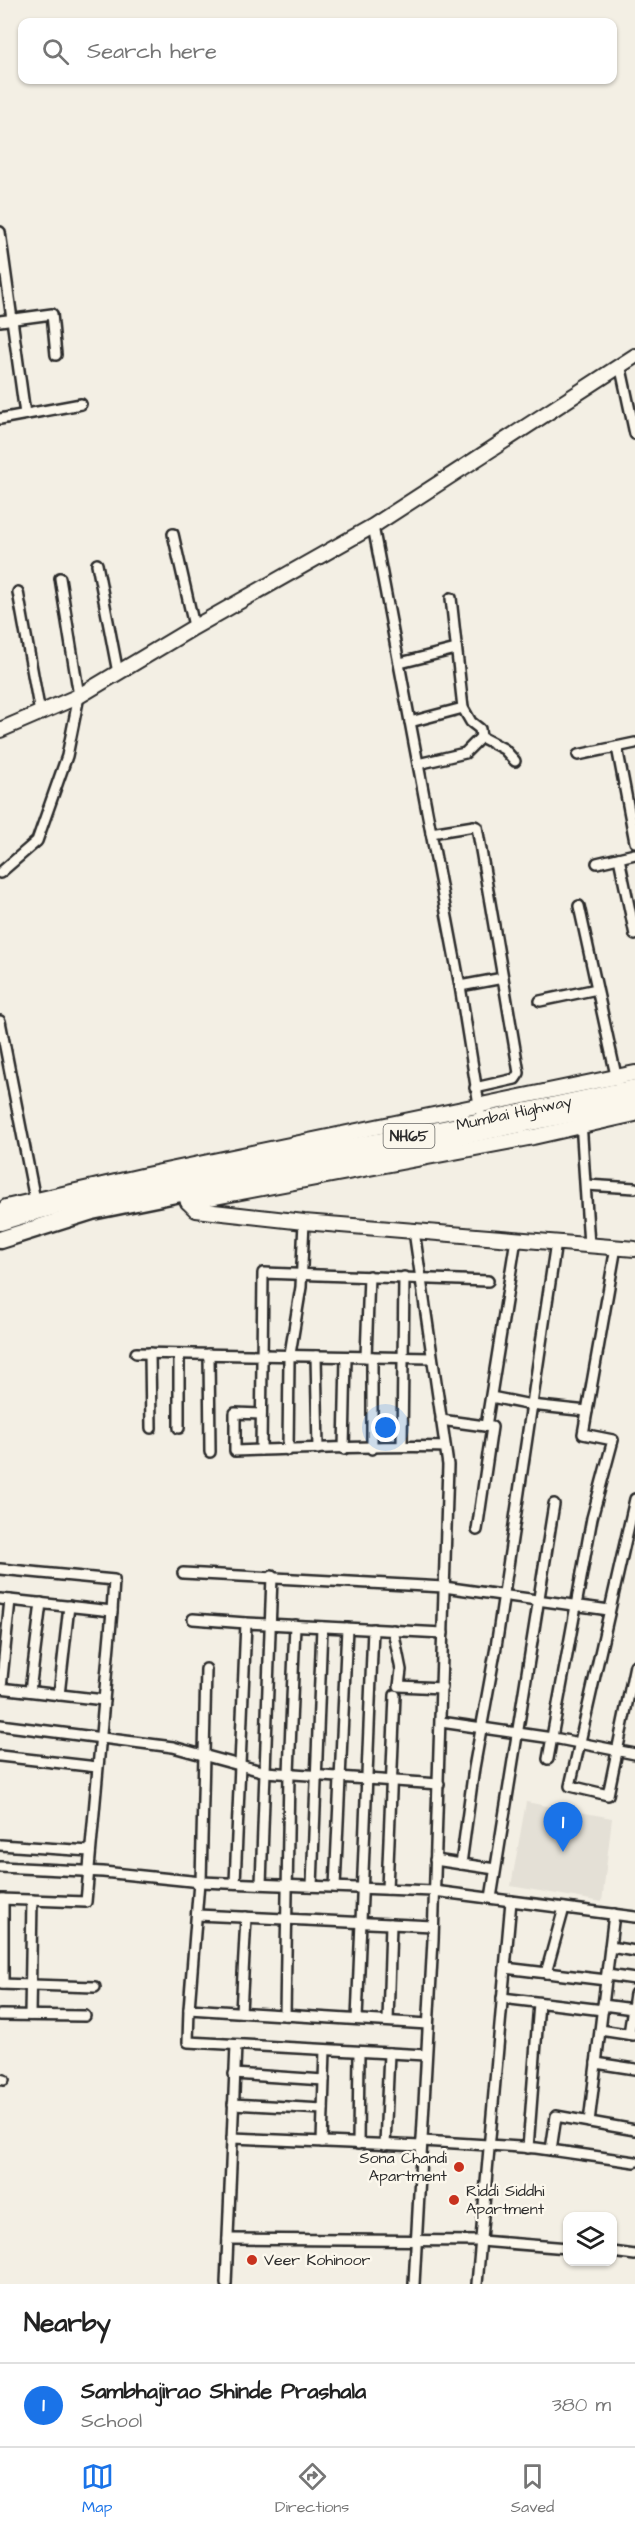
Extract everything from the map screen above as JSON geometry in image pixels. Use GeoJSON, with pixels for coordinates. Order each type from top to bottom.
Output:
{"type":"FeatureCollection","features":[{"type":"Feature","properties":{"kind":"highway","name":"Mumbai Highway"},"geometry":{"type":"LineString","coordinates":[[183,1185],[480,1113],[624,1085]]}},
{"type":"Feature","properties":{"kind":"highway","name":"Mumbai Highway"},"geometry":{"type":"LineString","coordinates":[[183,1185],[212,1186],[580,1119],[635,1101]]}},
{"type":"Feature","properties":{"kind":"highway","name":"NH65"},"geometry":{"type":"LineString","coordinates":[[0,1222],[36,1205],[183,1185]]}},
{"type":"Feature","properties":{"kind":"highway","name":"NH65"},"geometry":{"type":"LineString","coordinates":[[0,1240],[92,1211],[159,1198],[183,1185]]}},
{"type":"Feature","properties":{"kind":"street"},"geometry":{"type":"LineString","coordinates":[[0,232],[25,414]]}},
{"type":"Feature","properties":{"kind":"street"},"geometry":{"type":"LineString","coordinates":[[0,321],[52,314],[56,355]]}},
{"type":"Feature","properties":{"kind":"street"},"geometry":{"type":"LineString","coordinates":[[0,729],[79,696],[194,627],[373,526],[635,356]]}},
{"type":"Feature","properties":{"kind":"street"},"geometry":{"type":"LineString","coordinates":[[620,364],[635,434]]}},
{"type":"Feature","properties":{"kind":"street"},"geometry":{"type":"LineString","coordinates":[[0,419],[81,404]]}},
{"type":"Feature","properties":{"kind":"street"},"geometry":{"type":"LineString","coordinates":[[373,526],[460,986],[480,1113]]}},
{"type":"Feature","properties":{"kind":"street"},"geometry":{"type":"LineString","coordinates":[[173,534],[194,627]]}},
{"type":"Feature","properties":{"kind":"street"},"geometry":{"type":"LineString","coordinates":[[98,564],[118,673]]}},
{"type":"Feature","properties":{"kind":"street"},"geometry":{"type":"LineString","coordinates":[[0,873],[38,841],[68,756],[79,696],[60,578]]}},
{"type":"Feature","properties":{"kind":"street"},"geometry":{"type":"LineString","coordinates":[[18,592],[40,713]]}},
{"type":"Feature","properties":{"kind":"street"},"geometry":{"type":"LineString","coordinates":[[451,598],[464,708],[471,722],[480,729],[481,737]]}},
{"type":"Feature","properties":{"kind":"street"},"geometry":{"type":"LineString","coordinates":[[400,663],[456,649]]}},
{"type":"Feature","properties":{"kind":"street"},"geometry":{"type":"LineString","coordinates":[[410,722],[464,708]]}},
{"type":"Feature","properties":{"kind":"street"},"geometry":{"type":"LineString","coordinates":[[481,737],[504,749],[515,761]]}},
{"type":"Feature","properties":{"kind":"street"},"geometry":{"type":"LineString","coordinates":[[418,764],[465,753],[481,737]]}},
{"type":"Feature","properties":{"kind":"street"},"geometry":{"type":"LineString","coordinates":[[578,755],[635,743]]}},
{"type":"Feature","properties":{"kind":"street"},"geometry":{"type":"LineString","coordinates":[[617,747],[635,842]]}},
{"type":"Feature","properties":{"kind":"street"},"geometry":{"type":"LineString","coordinates":[[431,833],[477,827],[519,1073],[515,1079],[475,1088]]}},
{"type":"Feature","properties":{"kind":"street"},"geometry":{"type":"LineString","coordinates":[[597,863],[635,854]]}},
{"type":"Feature","properties":{"kind":"street"},"geometry":{"type":"LineString","coordinates":[[619,858],[635,935]]}},
{"type":"Feature","properties":{"kind":"street"},"geometry":{"type":"LineString","coordinates":[[579,906],[597,989],[624,1085]]}},
{"type":"Feature","properties":{"kind":"street"},"geometry":{"type":"LineString","coordinates":[[460,986],[503,978]]}},
{"type":"Feature","properties":{"kind":"street"},"geometry":{"type":"LineString","coordinates":[[540,1001],[597,989]]}},
{"type":"Feature","properties":{"kind":"street"},"geometry":{"type":"LineString","coordinates":[[0,1021],[36,1205],[6,1207],[0,1215]]}},
{"type":"Feature","properties":{"kind":"street"},"geometry":{"type":"LineString","coordinates":[[624,1085],[635,1073]]}},
{"type":"Feature","properties":{"kind":"street"},"geometry":{"type":"LineString","coordinates":[[635,1114],[580,1119],[183,1185],[196,1210],[304,1222],[635,1249]]}},
{"type":"Feature","properties":{"kind":"street"},"geometry":{"type":"LineString","coordinates":[[580,1119],[590,1245]]}},
{"type":"Feature","properties":{"kind":"street"},"geometry":{"type":"LineString","coordinates":[[586,1185],[635,1188]]}},
{"type":"Feature","properties":{"kind":"street"},"geometry":{"type":"LineString","coordinates":[[288,1450],[289,1360],[301,1274],[304,1222]]}},
{"type":"Feature","properties":{"kind":"street"},"geometry":{"type":"LineString","coordinates":[[414,1231],[448,1465],[439,1784],[414,2284]]}},
{"type":"Feature","properties":{"kind":"street"},"geometry":{"type":"LineString","coordinates":[[486,1426],[516,1239]]}},
{"type":"Feature","properties":{"kind":"street"},"geometry":{"type":"LineString","coordinates":[[461,1864],[556,1242]]}},
{"type":"Feature","properties":{"kind":"street"},"geometry":{"type":"LineString","coordinates":[[548,1759],[592,1518],[614,1440],[583,1434],[616,1247]]}},
{"type":"Feature","properties":{"kind":"street"},"geometry":{"type":"LineString","coordinates":[[261,1450],[263,1272],[488,1281]]}},
{"type":"Feature","properties":{"kind":"street"},"geometry":{"type":"LineString","coordinates":[[369,1276],[372,1449]]}},
{"type":"Feature","properties":{"kind":"street"},"geometry":{"type":"LineString","coordinates":[[402,1445],[404,1277]]}},
{"type":"Feature","properties":{"kind":"street"},"geometry":{"type":"LineString","coordinates":[[136,1353],[432,1358]]}},
{"type":"Feature","properties":{"kind":"street"},"geometry":{"type":"LineString","coordinates":[[150,1353],[151,1428]]}},
{"type":"Feature","properties":{"kind":"street"},"geometry":{"type":"LineString","coordinates":[[179,1353],[179,1428]]}},
{"type":"Feature","properties":{"kind":"street"},"geometry":{"type":"LineString","coordinates":[[209,1354],[210,1452]]}},
{"type":"Feature","properties":{"kind":"street"},"geometry":{"type":"LineString","coordinates":[[316,1356],[318,1449]]}},
{"type":"Feature","properties":{"kind":"street"},"geometry":{"type":"LineString","coordinates":[[345,1449],[346,1357]]}},
{"type":"Feature","properties":{"kind":"street"},"geometry":{"type":"LineString","coordinates":[[491,1397],[531,1405],[587,1411]]}},
{"type":"Feature","properties":{"kind":"street"},"geometry":{"type":"LineString","coordinates":[[261,1414],[235,1413],[235,1451],[372,1449],[402,1445],[445,1447]]}},
{"type":"Feature","properties":{"kind":"street"},"geometry":{"type":"LineString","coordinates":[[441,1420],[492,1427],[477,1530]]}},
{"type":"Feature","properties":{"kind":"street"},"geometry":{"type":"LineString","coordinates":[[635,1499],[570,1786],[608,1795],[635,1665]]}},
{"type":"Feature","properties":{"kind":"street"},"geometry":{"type":"LineString","coordinates":[[491,1898],[554,1504]]}},
{"type":"Feature","properties":{"kind":"street"},"geometry":{"type":"LineString","coordinates":[[624,1545],[635,1547]]}},
{"type":"Feature","properties":{"kind":"street"},"geometry":{"type":"LineString","coordinates":[[0,1569],[114,1580],[86,1902],[2,1899],[1,1984],[94,1987]]}},
{"type":"Feature","properties":{"kind":"street"},"geometry":{"type":"LineString","coordinates":[[183,1572],[444,1587],[609,1610]]}},
{"type":"Feature","properties":{"kind":"street"},"geometry":{"type":"LineString","coordinates":[[261,1884],[272,1576]]}},
{"type":"Feature","properties":{"kind":"street"},"geometry":{"type":"LineString","coordinates":[[104,1700],[1,1688],[5,1599],[112,1611]]}},
{"type":"Feature","properties":{"kind":"street"},"geometry":{"type":"LineString","coordinates":[[30,1691],[41,1603]]}},
{"type":"Feature","properties":{"kind":"street"},"geometry":{"type":"LineString","coordinates":[[59,1695],[69,1606]]}},
{"type":"Feature","properties":{"kind":"street"},"geometry":{"type":"LineString","coordinates":[[193,1619],[443,1633]]}},
{"type":"Feature","properties":{"kind":"street"},"geometry":{"type":"LineString","coordinates":[[235,1883],[242,1767],[246,1623]]}},
{"type":"Feature","properties":{"kind":"street"},"geometry":{"type":"LineString","coordinates":[[285,2015],[289,1773],[295,1625]]}},
{"type":"Feature","properties":{"kind":"street"},"geometry":{"type":"LineString","coordinates":[[312,1886],[322,1627]]}},
{"type":"Feature","properties":{"kind":"street"},"geometry":{"type":"LineString","coordinates":[[335,1887],[347,1628]]}},
{"type":"Feature","properties":{"kind":"street"},"geometry":{"type":"LineString","coordinates":[[357,2019],[373,1629]]}},
{"type":"Feature","properties":{"kind":"street"},"geometry":{"type":"LineString","coordinates":[[393,1630],[401,1670],[399,1686],[442,1688]]}},
{"type":"Feature","properties":{"kind":"street"},"geometry":{"type":"LineString","coordinates":[[206,1669],[200,1882],[188,2042],[426,2055]]}},
{"type":"Feature","properties":{"kind":"street"},"geometry":{"type":"LineString","coordinates":[[387,1889],[395,1695]]}},
{"type":"Feature","properties":{"kind":"street"},"geometry":{"type":"LineString","coordinates":[[441,1722],[552,1738],[635,1754]]}},
{"type":"Feature","properties":{"kind":"street"},"geometry":{"type":"LineString","coordinates":[[0,1725],[173,1747],[265,1772],[439,1784]]}},
{"type":"Feature","properties":{"kind":"street"},"geometry":{"type":"LineString","coordinates":[[0,1756],[98,1767]]}},
{"type":"Feature","properties":{"kind":"street"},"geometry":{"type":"LineString","coordinates":[[0,1845],[90,1851]]}},
{"type":"Feature","properties":{"kind":"street"},"geometry":{"type":"LineString","coordinates":[[435,1860],[495,1869]]}},
{"type":"Feature","properties":{"kind":"street"},"geometry":{"type":"LineString","coordinates":[[0,1867],[88,1871],[200,1882],[434,1891],[635,1917]]}},
{"type":"Feature","properties":{"kind":"street"},"geometry":{"type":"LineString","coordinates":[[30,2015],[32,1900]]}},
{"type":"Feature","properties":{"kind":"street"},"geometry":{"type":"LineString","coordinates":[[477,2284],[511,1901]]}},
{"type":"Feature","properties":{"kind":"street"},"geometry":{"type":"LineString","coordinates":[[546,1973],[564,1908]]}},
{"type":"Feature","properties":{"kind":"street"},"geometry":{"type":"LineString","coordinates":[[589,2122],[614,1914]]}},
{"type":"Feature","properties":{"kind":"street"},"geometry":{"type":"LineString","coordinates":[[197,1915],[433,1926]]}},
{"type":"Feature","properties":{"kind":"street"},"geometry":{"type":"LineString","coordinates":[[241,2012],[246,1917]]}},
{"type":"Feature","properties":{"kind":"street"},"geometry":{"type":"LineString","coordinates":[[388,2021],[391,1924]]}},
{"type":"Feature","properties":{"kind":"street"},"geometry":{"type":"LineString","coordinates":[[610,1947],[635,1951]]}},
{"type":"Feature","properties":{"kind":"street"},"geometry":{"type":"LineString","coordinates":[[505,1968],[635,1979]]}},
{"type":"Feature","properties":{"kind":"street"},"geometry":{"type":"LineString","coordinates":[[600,2030],[632,2035],[635,1994]]}},
{"type":"Feature","properties":{"kind":"street"},"geometry":{"type":"LineString","coordinates":[[502,1998],[539,2003],[633,2009]]}},
{"type":"Feature","properties":{"kind":"street"},"geometry":{"type":"LineString","coordinates":[[528,2148],[539,2003]]}},
{"type":"Feature","properties":{"kind":"street"},"geometry":{"type":"LineString","coordinates":[[189,2009],[428,2024]]}},
{"type":"Feature","properties":{"kind":"street"},"geometry":{"type":"LineString","coordinates":[[0,2014],[85,2016]]}},
{"type":"Feature","properties":{"kind":"street"},"geometry":{"type":"LineString","coordinates":[[226,2284],[236,2045]]}},
{"type":"Feature","properties":{"kind":"street"},"geometry":{"type":"LineString","coordinates":[[322,2142],[325,2050]]}},
{"type":"Feature","properties":{"kind":"street"},"geometry":{"type":"LineString","coordinates":[[358,2144],[359,2052]]}},
{"type":"Feature","properties":{"kind":"street"},"geometry":{"type":"LineString","coordinates":[[385,2145],[389,2053]]}},
{"type":"Feature","properties":{"kind":"street"},"geometry":{"type":"LineString","coordinates":[[596,2063],[635,2069]]}},
{"type":"Feature","properties":{"kind":"street"},"geometry":{"type":"LineString","coordinates":[[234,2074],[324,2080]]}},
{"type":"Feature","properties":{"kind":"street"},"geometry":{"type":"LineString","coordinates":[[233,2104],[323,2109]]}},
{"type":"Feature","properties":{"kind":"street"},"geometry":{"type":"LineString","coordinates":[[551,2150],[556,2116],[635,2130]]}},
{"type":"Feature","properties":{"kind":"street"},"geometry":{"type":"LineString","coordinates":[[232,2138],[385,2145],[490,2145],[551,2150],[635,2162]]}},
{"type":"Feature","properties":{"kind":"street"},"geometry":{"type":"LineString","coordinates":[[228,2239],[481,2241],[563,2248]]}},
{"type":"Feature","properties":{"kind":"street"},"geometry":{"type":"LineString","coordinates":[[617,2253],[635,2255]]}},
{"type":"Feature","properties":{"kind":"shaded area"},"geometry":{"type":"Polygon","coordinates":[[[526,1802],[612,1818],[602,1902],[511,1886],[526,1802]]]}},
{"type":"Feature","properties":{"kind":"place","name":"Sambhajirao Shinde Prashala"},"geometry":{"type":"Point","coordinates":[563,1852]}},
{"type":"Feature","properties":{"kind":"place","name":"Sona Chandi Apartment"},"geometry":{"type":"Point","coordinates":[459,2167]}},
{"type":"Feature","properties":{"kind":"place","name":"Riddi Siddhi Apartment"},"geometry":{"type":"Point","coordinates":[454,2200]}},
{"type":"Feature","properties":{"kind":"place","name":"Veer Kohinoor"},"geometry":{"type":"Point","coordinates":[252,2260]}}]}
